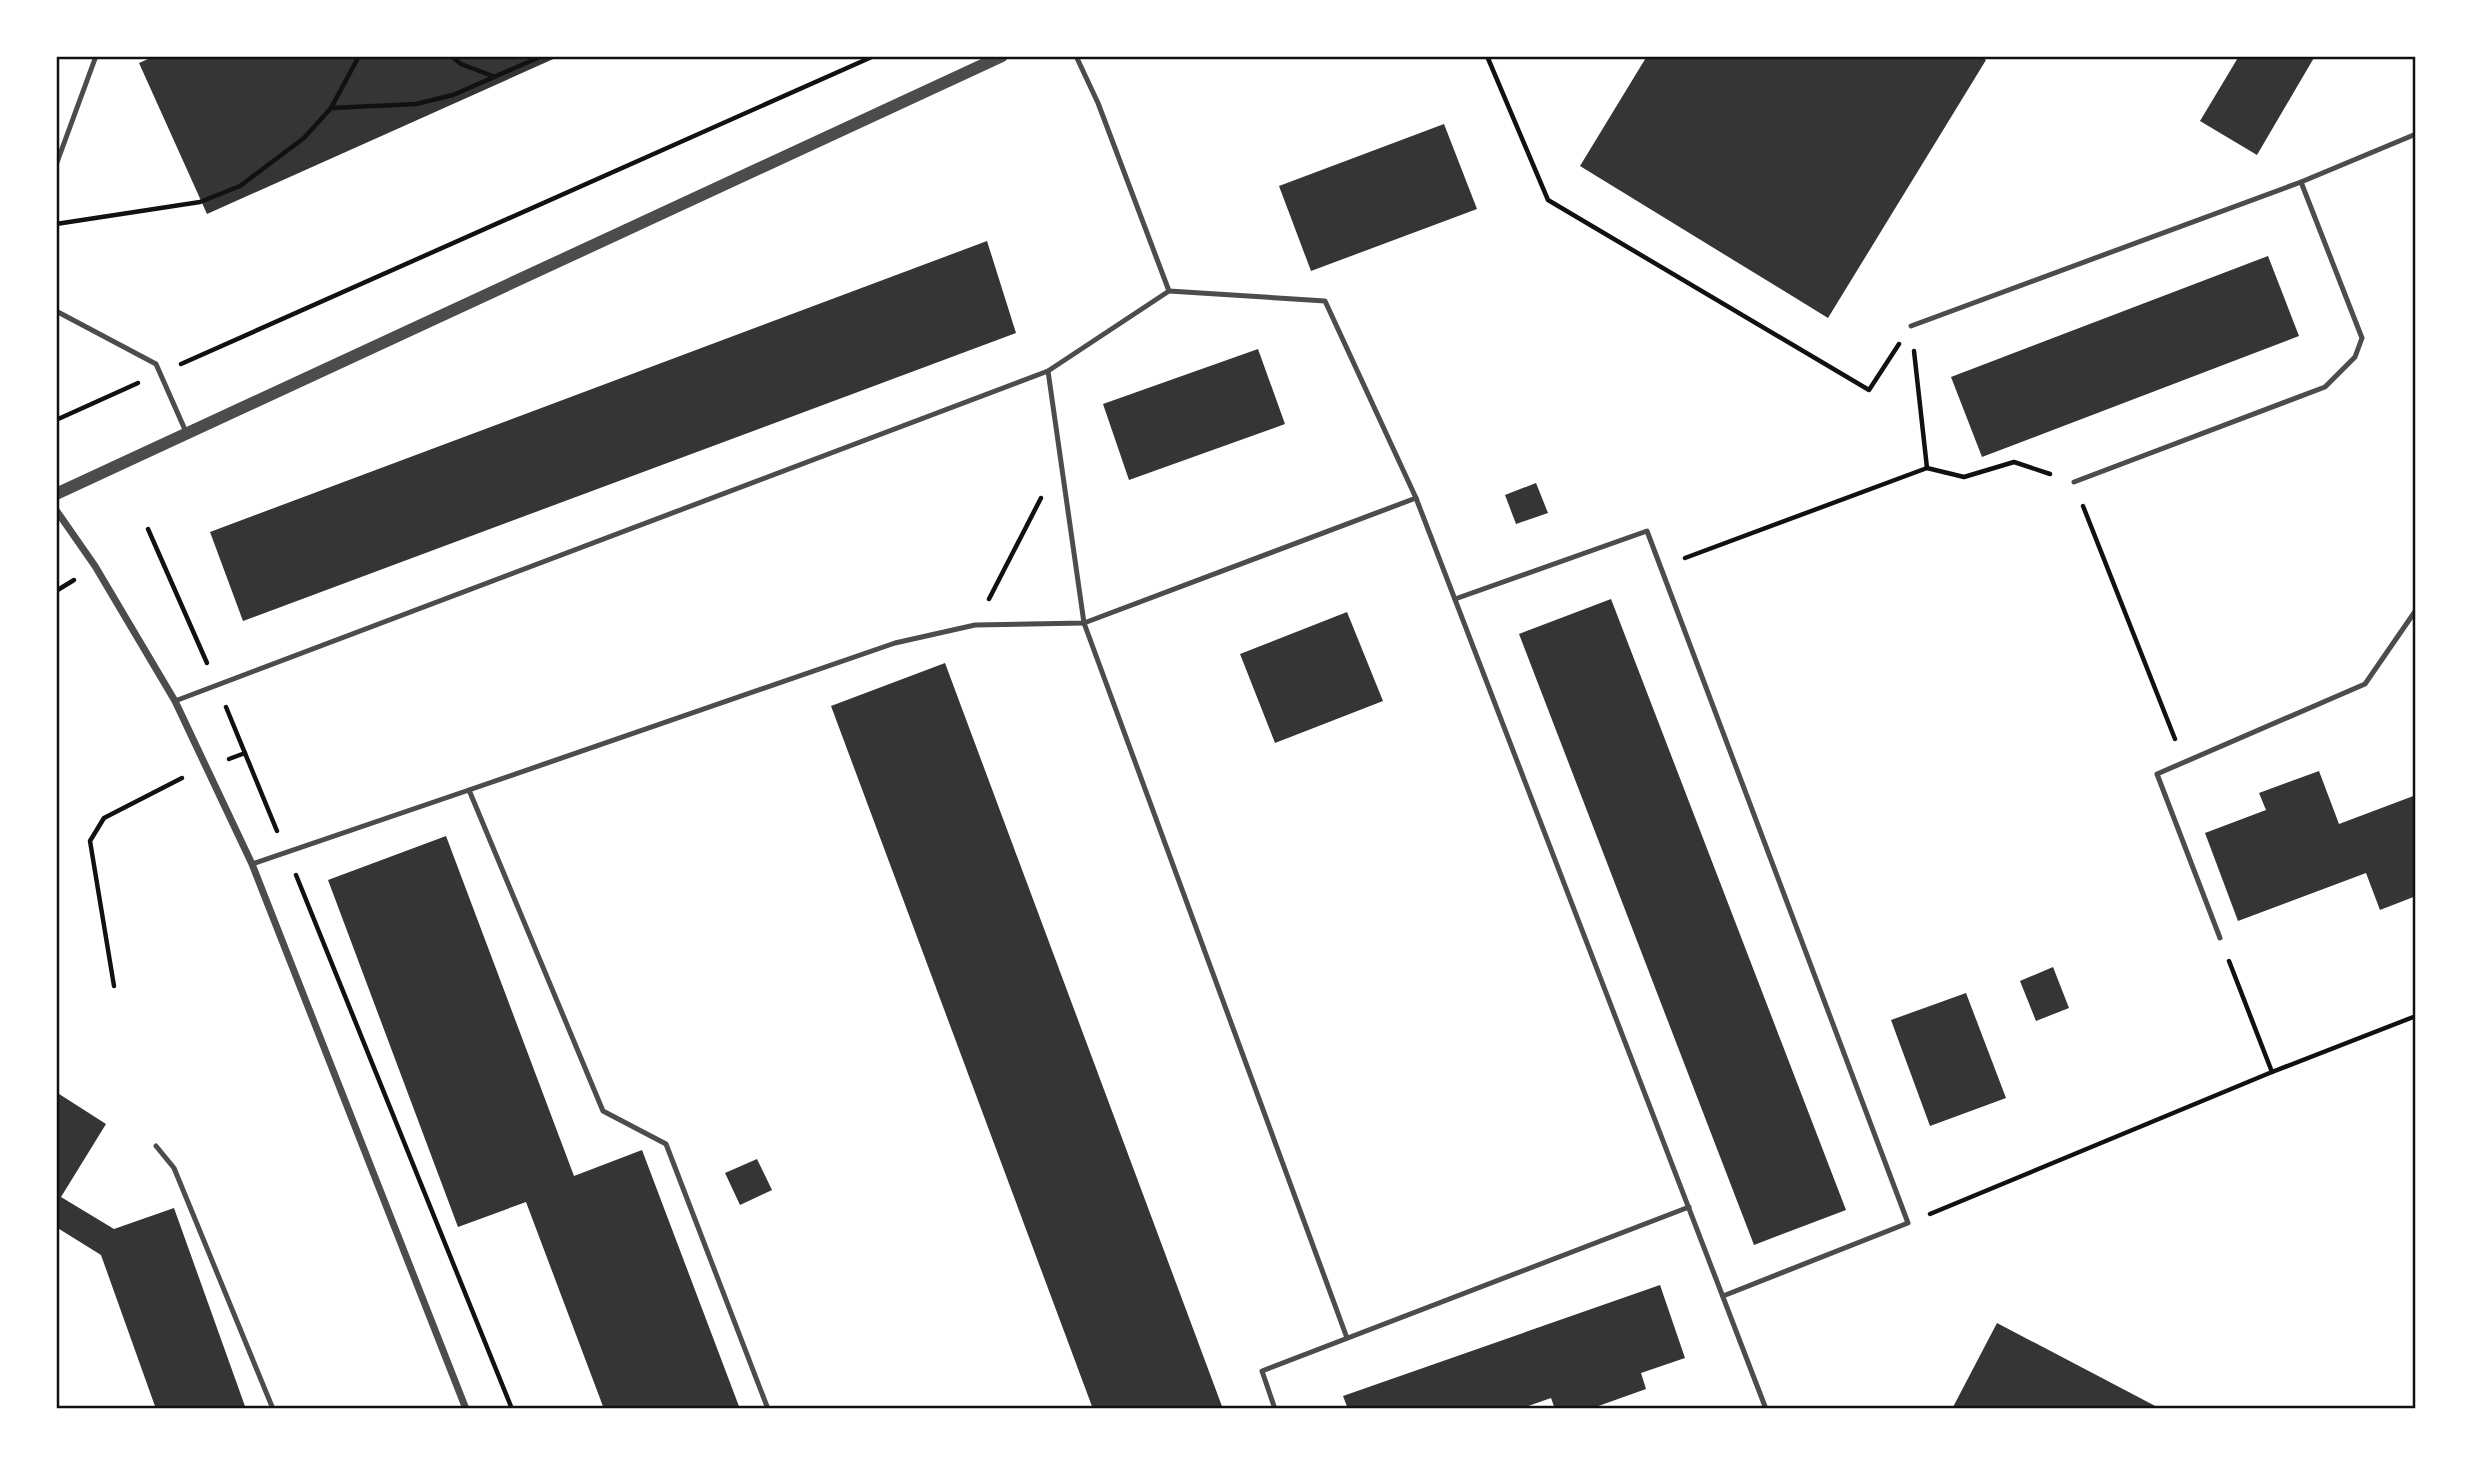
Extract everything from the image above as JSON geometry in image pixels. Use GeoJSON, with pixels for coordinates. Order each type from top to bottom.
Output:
{"type":"FeatureCollection","features":[{"type":"Feature","properties":{"kind":"street"},"geometry":{"type":"LineString","coordinates":[[56,495],[186,432],[1002,56]]}},
{"type":"Feature","properties":{"kind":"street"},"geometry":{"type":"LineString","coordinates":[[56,510],[95,566],[175,701],[252,864],[466,1409]]}},
{"type":"Feature","properties":{"kind":"lane"},"geometry":{"type":"LineString","coordinates":[[56,165],[96,56]]}},
{"type":"Feature","properties":{"kind":"lane"},"geometry":{"type":"LineString","coordinates":[[1076,56],[1098,103],[1169,291]]}},
{"type":"Feature","properties":{"kind":"lane"},"geometry":{"type":"LineString","coordinates":[[1911,326],[2301,182],[2416,134]]}},
{"type":"Feature","properties":{"kind":"lane"},"geometry":{"type":"LineString","coordinates":[[2074,482],[2325,387],[2355,356],[2362,338],[2301,182]]}},
{"type":"Feature","properties":{"kind":"lane"},"geometry":{"type":"LineString","coordinates":[[175,701],[1048,371],[1169,291],[1325,301],[1416,498],[1766,1409]]}},
{"type":"Feature","properties":{"kind":"lane"},"geometry":{"type":"LineString","coordinates":[[56,311],[156,364],[186,432]]}},
{"type":"Feature","properties":{"kind":"lane"},"geometry":{"type":"LineString","coordinates":[[1048,371],[1084,623],[1347,1338]]}},
{"type":"Feature","properties":{"kind":"lane"},"geometry":{"type":"LineString","coordinates":[[252,864],[895,643],[975,625],[1084,623],[1416,498]]}},
{"type":"Feature","properties":{"kind":"lane"},"geometry":{"type":"LineString","coordinates":[[1455,599],[1647,531],[1908,1223],[1723,1296]]}},
{"type":"Feature","properties":{"kind":"lane"},"geometry":{"type":"LineString","coordinates":[[2220,937],[2157,774],[2365,684],[2416,611]]}},
{"type":"Feature","properties":{"kind":"lane"},"geometry":{"type":"LineString","coordinates":[[469,790],[603,1111],[666,1144],[768,1409]]}},
{"type":"Feature","properties":{"kind":"lane"},"geometry":{"type":"LineString","coordinates":[[156,1146],[174,1168],[273,1409]]}},
{"type":"Feature","properties":{"kind":"lane"},"geometry":{"type":"LineString","coordinates":[[1275,1409],[1262,1371],[1689,1207]]}},
{"type":"Feature","properties":{"kind":"path"},"geometry":{"type":"LineString","coordinates":[[56,224],[200,202],[240,186],[304,138],[331,108],[359,56]]}},
{"type":"Feature","properties":{"kind":"path"},"geometry":{"type":"LineString","coordinates":[[451,56],[461,64],[496,78]]}},
{"type":"Feature","properties":{"kind":"path"},"geometry":{"type":"LineString","coordinates":[[331,108],[416,104],[453,95],[542,56]]}},
{"type":"Feature","properties":{"kind":"path"},"geometry":{"type":"LineString","coordinates":[[56,420],[874,56]]}},
{"type":"Feature","properties":{"kind":"path"},"geometry":{"type":"LineString","coordinates":[[1487,56],[1548,200],[1869,390],[1911,326]]}},
{"type":"Feature","properties":{"kind":"path"},"geometry":{"type":"LineString","coordinates":[[1911,326],[1927,468]]}},
{"type":"Feature","properties":{"kind":"path"},"geometry":{"type":"LineString","coordinates":[[975,625],[1060,459]]}},
{"type":"Feature","properties":{"kind":"path"},"geometry":{"type":"LineString","coordinates":[[1660,567],[1927,468],[1964,478],[2014,462],[2074,482],[2184,762]]}},
{"type":"Feature","properties":{"kind":"path"},"geometry":{"type":"LineString","coordinates":[[148,529],[286,852],[512,1409]]}},
{"type":"Feature","properties":{"kind":"path"},"geometry":{"type":"LineString","coordinates":[[114,986],[90,841],[104,818],[172,782],[244,752]]}},
{"type":"Feature","properties":{"kind":"path"},"geometry":{"type":"LineString","coordinates":[[2220,937],[2272,1072]]}},
{"type":"Feature","properties":{"kind":"path"},"geometry":{"type":"LineString","coordinates":[[1908,1223],[2272,1072],[2416,1016]]}},
{"type":"Feature","properties":{"kind":"building"},"geometry":{"type":"Polygon","coordinates":[[[155,56],[560,56],[207,214],[139,63],[155,56]]]}},
{"type":"Feature","properties":{"kind":"building"},"geometry":{"type":"Polygon","coordinates":[[[1647,56],[1980,56],[1986,60],[1828,318],[1580,166],[1647,56]]]}},
{"type":"Feature","properties":{"kind":"building"},"geometry":{"type":"Polygon","coordinates":[[[2239,56],[2315,56],[2257,155],[2200,121],[2239,56]]]}},
{"type":"Feature","properties":{"kind":"building"},"geometry":{"type":"Polygon","coordinates":[[[1444,124],[1477,209],[1311,271],[1279,186],[1444,124]]]}},
{"type":"Feature","properties":{"kind":"building"},"geometry":{"type":"Polygon","coordinates":[[[987,241],[1016,333],[243,621],[210,532],[987,241]]]}},
{"type":"Feature","properties":{"kind":"building"},"geometry":{"type":"Polygon","coordinates":[[[2268,256],[2299,336],[1982,457],[1951,377],[2268,256]]]}},
{"type":"Feature","properties":{"kind":"building"},"geometry":{"type":"Polygon","coordinates":[[[1258,349],[1285,424],[1129,480],[1103,404],[1258,349]]]}},
{"type":"Feature","properties":{"kind":"building"},"geometry":{"type":"Polygon","coordinates":[[[1536,483],[1548,513],[1516,524],[1505,495],[1536,483]]]}},
{"type":"Feature","properties":{"kind":"building"},"geometry":{"type":"Polygon","coordinates":[[[1611,599],[1846,1210],[1754,1245],[1519,634],[1611,599]]]}},
{"type":"Feature","properties":{"kind":"building"},"geometry":{"type":"Polygon","coordinates":[[[1347,612],[1383,701],[1275,743],[1240,654],[1347,612]]]}},
{"type":"Feature","properties":{"kind":"building"},"geometry":{"type":"Polygon","coordinates":[[[945,663],[1223,1409],[1093,1409],[831,706],[945,663]]]}},
{"type":"Feature","properties":{"kind":"building"},"geometry":{"type":"Polygon","coordinates":[[[2319,771],[2339,824],[2416,795],[2416,896],[2380,910],[2366,873],[2238,921],[2205,833],[2266,810],[2259,793],[2319,771]]]}},
{"type":"Feature","properties":{"kind":"building"},"geometry":{"type":"Polygon","coordinates":[[[446,836],[574,1176],[642,1150],[740,1409],[604,1409],[526,1202],[458,1227],[328,880],[446,836]]]}},
{"type":"Feature","properties":{"kind":"building"},"geometry":{"type":"Polygon","coordinates":[[[2053,967],[2069,1008],[2036,1021],[2020,981],[2053,967]]]}},
{"type":"Feature","properties":{"kind":"building"},"geometry":{"type":"Polygon","coordinates":[[[1966,993],[2006,1098],[1930,1126],[1891,1020],[1966,993]]]}},
{"type":"Feature","properties":{"kind":"building"},"geometry":{"type":"Polygon","coordinates":[[[56,1092],[106,1124],[61,1197],[114,1229],[174,1208],[246,1409],[156,1409],[101,1255],[56,1227],[56,1092]]]}},
{"type":"Feature","properties":{"kind":"building"},"geometry":{"type":"Polygon","coordinates":[[[757,1159],[772,1190],[740,1205],[725,1173],[757,1159]]]}},
{"type":"Feature","properties":{"kind":"building"},"geometry":{"type":"Polygon","coordinates":[[[1660,1285],[1685,1358],[1641,1373],[1646,1389],[1590,1409],[1555,1409],[1551,1398],[1520,1409],[1348,1409],[1343,1396],[1660,1285]]]}},
{"type":"Feature","properties":{"kind":"building"},"geometry":{"type":"Polygon","coordinates":[[[1997,1323],[2161,1409],[1952,1409],[1997,1323]]]}}]}
